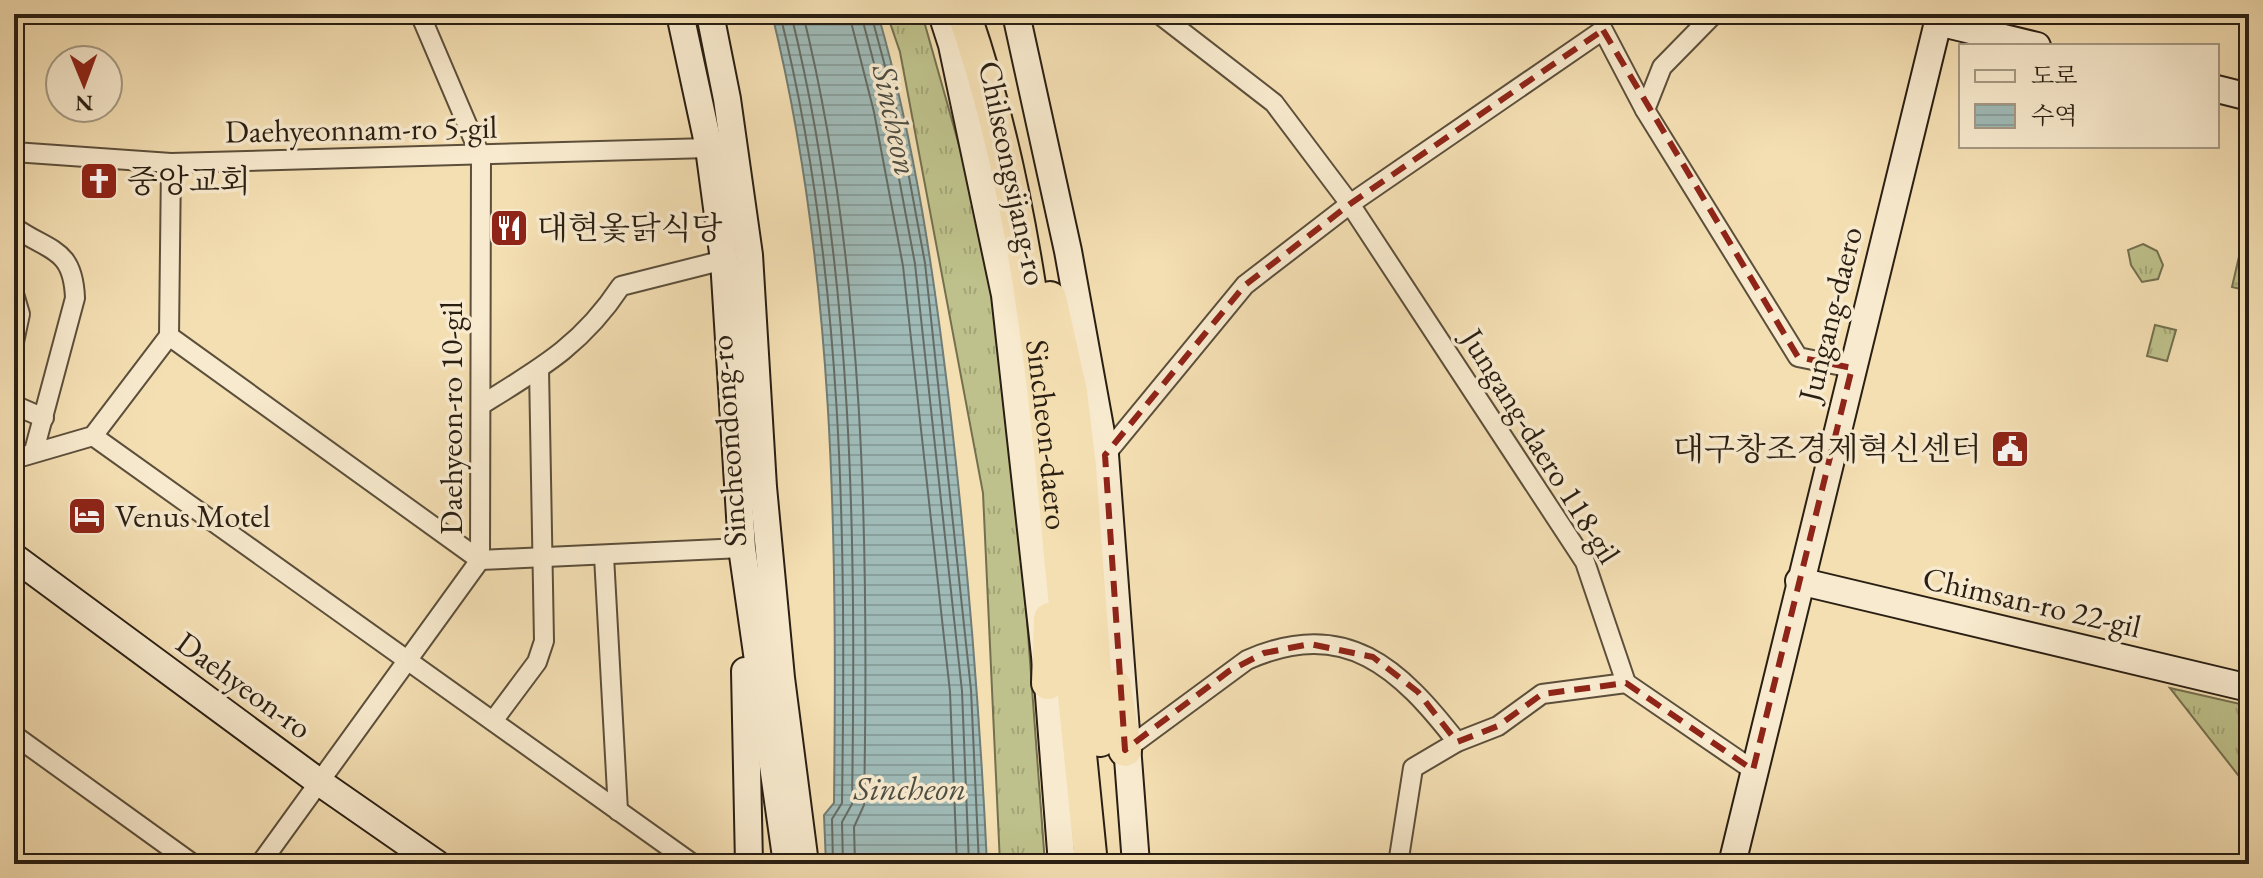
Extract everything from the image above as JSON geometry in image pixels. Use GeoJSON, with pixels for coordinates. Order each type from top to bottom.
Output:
{"type":"FeatureCollection","features":[{"type":"Feature","properties":{"kind":"highway","name":"Sincheon-daero"},"geometry":{"type":"LineString","coordinates":[[964,14],[999,143],[1029,282],[1044,392],[1080,467],[1109,864]]}},
{"type":"Feature","properties":{"kind":"highway","name":"Sincheon-daero"},"geometry":{"type":"LineString","coordinates":[[1009,15],[1044,392]]}},
{"type":"Feature","properties":{"kind":"highway","name":"Sincheon-daero"},"geometry":{"type":"LineString","coordinates":[[1080,467],[1091,864]]}},
{"type":"Feature","properties":{"kind":"highway"},"geometry":{"type":"LineString","coordinates":[[1048,683],[1080,467]]}},
{"type":"Feature","properties":{"kind":"highway"},"geometry":{"type":"LineString","coordinates":[[1080,467],[1125,750]]}},
{"type":"Feature","properties":{"kind":"main road","name":"Sincheondong-ro"},"geometry":{"type":"LineString","coordinates":[[680,14],[709,148],[724,260],[742,548],[787,864]]}},
{"type":"Feature","properties":{"kind":"main road","name":"Sincheondong-ro"},"geometry":{"type":"LineString","coordinates":[[710,14],[729,113],[749,255],[763,487],[781,678],[805,864]]}},
{"type":"Feature","properties":{"kind":"main road","name":"Chilseongsijang-ro"},"geometry":{"type":"LineString","coordinates":[[942,14],[952,45],[1005,295],[1044,392],[1048,683],[1062,864]]}},
{"type":"Feature","properties":{"kind":"main road","name":"Chilseongsijang-ro"},"geometry":{"type":"LineString","coordinates":[[1009,15],[1068,251],[1081,336],[1080,467]]}},
{"type":"Feature","properties":{"kind":"main road"},"geometry":{"type":"LineString","coordinates":[[1939,18],[2030,44]]}},
{"type":"Feature","properties":{"kind":"main road","name":"Jungang-daero"},"geometry":{"type":"LineString","coordinates":[[1732,864],[1939,18]]}},
{"type":"Feature","properties":{"kind":"main road"},"geometry":{"type":"LineString","coordinates":[[2219,90],[2249,97]]}},
{"type":"Feature","properties":{"kind":"main road"},"geometry":{"type":"LineString","coordinates":[[742,548],[749,864]]}},
{"type":"Feature","properties":{"kind":"main road","name":"Daehyeon-ro"},"geometry":{"type":"LineString","coordinates":[[14,557],[319,782],[437,864]]}},
{"type":"Feature","properties":{"kind":"main road","name":"Chimsan-ro 22-gil"},"geometry":{"type":"LineString","coordinates":[[1799,581],[2249,688]]}},
{"type":"Feature","properties":{"kind":"main road"},"geometry":{"type":"LineString","coordinates":[[1125,750],[1136,864]]}},
{"type":"Feature","properties":{"kind":"street","name":"Daehyeon-ro 10-gil"},"geometry":{"type":"LineString","coordinates":[[260,864],[480,560],[481,157],[420,14]]}},
{"type":"Feature","properties":{"kind":"street"},"geometry":{"type":"LineString","coordinates":[[1159,14],[1274,103],[1350,204]]}},
{"type":"Feature","properties":{"kind":"street"},"geometry":{"type":"LineString","coordinates":[[1645,110],[1662,67],[1714,14]]}},
{"type":"Feature","properties":{"kind":"street"},"geometry":{"type":"LineString","coordinates":[[1080,467],[1245,285],[1350,204],[1603,30],[1645,110],[1798,357],[1852,368]]}},
{"type":"Feature","properties":{"kind":"street","name":"Daehyeonnam-ro 5-gil"},"geometry":{"type":"LineString","coordinates":[[14,152],[171,163],[481,157],[709,148]]}},
{"type":"Feature","properties":{"kind":"street"},"geometry":{"type":"LineString","coordinates":[[14,459],[93,436],[169,336],[171,163]]}},
{"type":"Feature","properties":{"kind":"street","name":"Jungang-daero 118-gil"},"geometry":{"type":"LineString","coordinates":[[1350,204],[1585,562],[1626,683]]}},
{"type":"Feature","properties":{"kind":"street"},"geometry":{"type":"LineString","coordinates":[[14,227],[48,244],[68,261],[74,275],[75,298],[34,451]]}},
{"type":"Feature","properties":{"kind":"street"},"geometry":{"type":"LineString","coordinates":[[481,405],[574,344],[603,313],[621,286],[724,260]]}},
{"type":"Feature","properties":{"kind":"street"},"geometry":{"type":"LineString","coordinates":[[14,294],[20,314],[14,342]]}},
{"type":"Feature","properties":{"kind":"street"},"geometry":{"type":"LineString","coordinates":[[169,336],[480,560],[742,548]]}},
{"type":"Feature","properties":{"kind":"street"},"geometry":{"type":"LineString","coordinates":[[493,721],[542,653],[539,369]]}},
{"type":"Feature","properties":{"kind":"street"},"geometry":{"type":"LineString","coordinates":[[14,405],[44,418]]}},
{"type":"Feature","properties":{"kind":"street"},"geometry":{"type":"LineString","coordinates":[[93,436],[693,864]]}},
{"type":"Feature","properties":{"kind":"street"},"geometry":{"type":"LineString","coordinates":[[604,556],[618,811]]}},
{"type":"Feature","properties":{"kind":"street"},"geometry":{"type":"LineString","coordinates":[[1125,750],[1247,660],[1264,653],[1310,644],[1373,657],[1418,692],[1457,742]]}},
{"type":"Feature","properties":{"kind":"street"},"geometry":{"type":"LineString","coordinates":[[1398,864],[1413,768],[1457,742],[1498,726],[1542,694],[1626,683],[1753,770]]}},
{"type":"Feature","properties":{"kind":"street"},"geometry":{"type":"LineString","coordinates":[[14,735],[193,864]]}},
{"type":"Feature","properties":{"kind":"highlighted area"},"geometry":{"type":"Polygon","coordinates":[[[1603,30],[1798,357],[1852,368],[1753,770],[1626,683],[1542,694],[1498,726],[1457,742],[1418,692],[1373,657],[1310,644],[1264,653],[1229,671],[1125,750],[1105,455],[1245,285],[1350,204],[1603,30]]]}},
{"type":"Feature","properties":{"kind":"green space"},"geometry":{"type":"Polygon","coordinates":[[[887,14],[922,14],[990,255],[1018,498],[1045,864],[1000,864],[983,493],[900,52],[887,14]]]}},
{"type":"Feature","properties":{"kind":"green space"},"geometry":{"type":"Polygon","coordinates":[[[2249,213],[2249,291],[2232,287],[2249,213]]]}},
{"type":"Feature","properties":{"kind":"green space"},"geometry":{"type":"Polygon","coordinates":[[[2143,244],[2157,251],[2163,265],[2158,279],[2142,282],[2131,265],[2128,250],[2143,244]]]}},
{"type":"Feature","properties":{"kind":"green space"},"geometry":{"type":"Polygon","coordinates":[[[2155,325],[2176,330],[2167,361],[2147,356],[2155,325]]]}},
{"type":"Feature","properties":{"kind":"green space"},"geometry":{"type":"Polygon","coordinates":[[[2170,688],[2249,706],[2249,789],[2170,688]]]}},
{"type":"Feature","properties":{"kind":"water","name":"Sincheon"},"geometry":{"type":"Polygon","coordinates":[[[772,14],[878,14],[891,64],[923,214],[951,418],[973,641],[987,864],[826,864],[824,815],[834,803],[835,704],[828,406],[809,209],[793,111],[772,14]]]}},
{"type":"Feature","properties":{"kind":"place","name":"중앙교회"},"geometry":{"type":"Point","coordinates":[99,181]}},
{"type":"Feature","properties":{"kind":"place","name":"대현옻닭식당"},"geometry":{"type":"Point","coordinates":[509,228]}},
{"type":"Feature","properties":{"kind":"place","name":"대구창조경제혁신센터"},"geometry":{"type":"Point","coordinates":[2010,449]}},
{"type":"Feature","properties":{"kind":"place","name":"Venus Motel"},"geometry":{"type":"Point","coordinates":[87,516]}}]}
